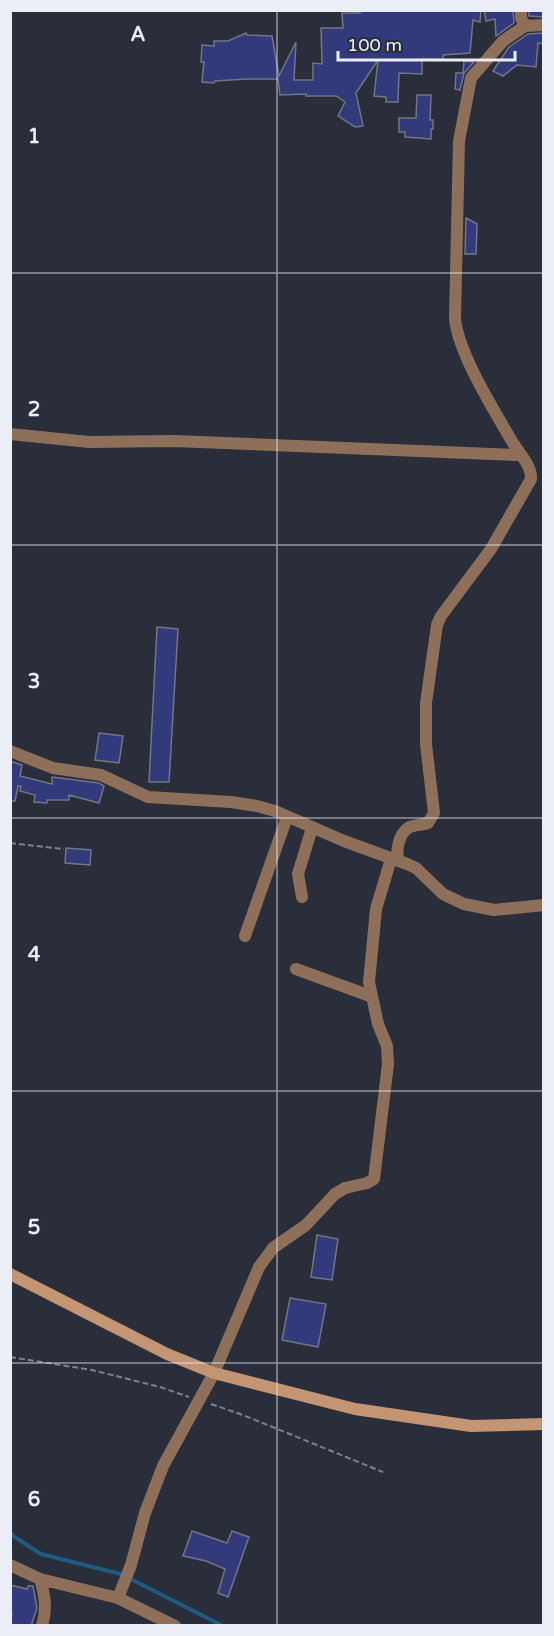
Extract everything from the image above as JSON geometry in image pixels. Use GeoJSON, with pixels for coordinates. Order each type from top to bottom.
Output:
{"type":"FeatureCollection","features":[{"type":"Feature","properties":{"kind":"street"},"geometry":{"type":"LineString","coordinates":[[521,10],[521,18],[525,26]]}},
{"type":"Feature","properties":{"kind":"street"},"geometry":{"type":"LineString","coordinates":[[120,1594],[131,1565],[145,1513],[163,1466],[214,1373],[259,1267],[273,1248],[306,1226],[335,1194],[345,1188],[374,1179],[388,1064],[387,1046],[370,996],[369,974],[376,909],[405,830],[410,826],[428,823],[434,813],[426,744],[426,703],[437,625],[441,616],[491,549],[531,479],[530,469],[484,391],[457,332],[455,319],[459,141],[471,78],[503,41],[525,26],[543,25]]}},
{"type":"Feature","properties":{"kind":"street"},"geometry":{"type":"LineString","coordinates":[[10,434],[89,442],[174,441],[516,455],[518,451]]}},
{"type":"Feature","properties":{"kind":"street"},"geometry":{"type":"LineString","coordinates":[[10,751],[53,768],[100,775],[148,797],[258,806],[416,868],[453,901],[494,910],[543,905]]}},
{"type":"Feature","properties":{"kind":"street"},"geometry":{"type":"LineString","coordinates":[[245,936],[287,817]]}},
{"type":"Feature","properties":{"kind":"street"},"geometry":{"type":"LineString","coordinates":[[302,897],[298,874],[312,828]]}},
{"type":"Feature","properties":{"kind":"street"},"geometry":{"type":"LineString","coordinates":[[296,969],[370,996]]}},
{"type":"Feature","properties":{"kind":"street"},"geometry":{"type":"LineString","coordinates":[[10,1274],[167,1354],[214,1373],[355,1410],[471,1426],[543,1424]]}},
{"type":"Feature","properties":{"kind":"street"},"geometry":{"type":"LineString","coordinates":[[10,1564],[40,1579],[120,1594],[176,1626]]}},
{"type":"Feature","properties":{"kind":"street"},"geometry":{"type":"LineString","coordinates":[[40,1579],[45,1596],[45,1615],[42,1626]]}},
{"type":"Feature","properties":{"kind":"path"},"geometry":{"type":"LineString","coordinates":[[10,843],[64,849]]}},
{"type":"Feature","properties":{"kind":"building"},"geometry":{"type":"Polygon","coordinates":[[[360,10],[481,10],[480,22],[473,20],[470,53],[443,55],[443,60],[422,59],[422,74],[399,73],[398,102],[386,102],[386,97],[374,96],[378,60],[356,93],[363,126],[355,127],[338,116],[345,102],[336,96],[280,95],[278,79],[202,82],[204,62],[201,62],[202,45],[214,46],[214,41],[228,41],[246,33],[247,35],[272,36],[279,76],[296,42],[294,80],[313,80],[313,63],[322,64],[321,28],[343,28],[342,13],[360,13],[360,10]]]}},
{"type":"Feature","properties":{"kind":"building"},"geometry":{"type":"Polygon","coordinates":[[[484,10],[513,10],[514,23],[496,36],[495,19],[486,21],[484,10]]]}},
{"type":"Feature","properties":{"kind":"building"},"geometry":{"type":"Polygon","coordinates":[[[543,10],[543,17],[529,16],[529,11],[543,10]]]}},
{"type":"Feature","properties":{"kind":"building"},"geometry":{"type":"Polygon","coordinates":[[[543,33],[543,44],[538,43],[536,67],[517,65],[503,76],[493,71],[509,47],[528,34],[543,33]]]}},
{"type":"Feature","properties":{"kind":"building"},"geometry":{"type":"Polygon","coordinates":[[[464,61],[474,62],[464,73],[460,90],[455,89],[456,73],[463,73],[464,61]]]}},
{"type":"Feature","properties":{"kind":"building"},"geometry":{"type":"Polygon","coordinates":[[[417,95],[431,95],[430,120],[433,120],[433,129],[431,129],[431,139],[405,137],[405,132],[399,132],[399,118],[416,118],[417,95]]]}},
{"type":"Feature","properties":{"kind":"building"},"geometry":{"type":"Polygon","coordinates":[[[466,218],[477,224],[476,254],[465,254],[466,218]]]}},
{"type":"Feature","properties":{"kind":"building"},"geometry":{"type":"Polygon","coordinates":[[[157,627],[178,629],[169,782],[149,782],[157,627]]]}},
{"type":"Feature","properties":{"kind":"building"},"geometry":{"type":"Polygon","coordinates":[[[99,733],[123,736],[119,763],[95,760],[99,733]]]}},
{"type":"Feature","properties":{"kind":"building"},"geometry":{"type":"Polygon","coordinates":[[[10,761],[22,765],[20,776],[52,784],[52,777],[99,783],[104,786],[99,803],[69,795],[69,800],[34,802],[35,795],[20,791],[21,786],[18,786],[15,801],[10,801],[10,761]]]}},
{"type":"Feature","properties":{"kind":"building"},"geometry":{"type":"Polygon","coordinates":[[[66,848],[91,850],[90,865],[65,863],[66,848]]]}},
{"type":"Feature","properties":{"kind":"building"},"geometry":{"type":"Polygon","coordinates":[[[317,1235],[338,1239],[332,1280],[311,1277],[317,1235]]]}},
{"type":"Feature","properties":{"kind":"building"},"geometry":{"type":"Polygon","coordinates":[[[290,1298],[326,1304],[318,1347],[282,1340],[290,1298]]]}},
{"type":"Feature","properties":{"kind":"building"},"geometry":{"type":"Polygon","coordinates":[[[192,1531],[227,1543],[232,1531],[249,1537],[228,1597],[218,1593],[225,1569],[206,1561],[183,1556],[192,1531]]]}},
{"type":"Feature","properties":{"kind":"building"},"geometry":{"type":"Polygon","coordinates":[[[10,1585],[27,1589],[28,1586],[33,1586],[37,1608],[31,1626],[10,1626],[12,1612],[10,1612],[10,1585]]]}},
{"type":"Feature","properties":{"kind":"waterway"},"geometry":{"type":"LineString","coordinates":[[10,1532],[41,1554],[121,1574],[223,1626]]}}]}
